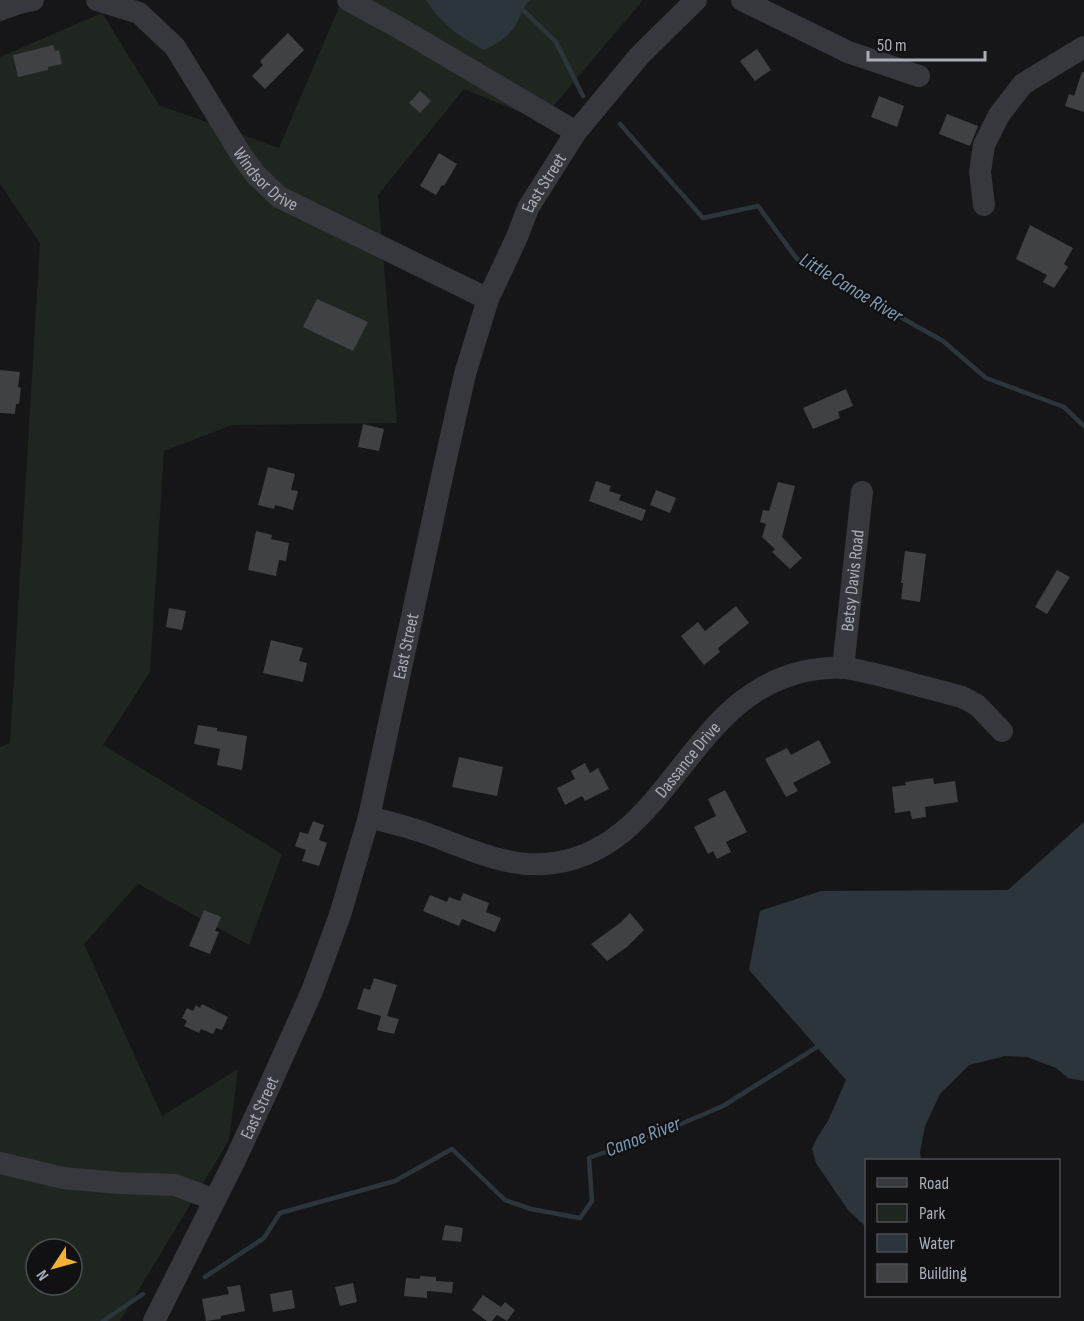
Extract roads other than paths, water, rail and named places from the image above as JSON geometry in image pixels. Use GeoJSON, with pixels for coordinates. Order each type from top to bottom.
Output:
{"type":"FeatureCollection","features":[{"type":"Feature","properties":{"kind":"street"},"geometry":{"type":"LineString","coordinates":[[0,10],[33,0]]}},
{"type":"Feature","properties":{"kind":"street","name":"Windsor Drive"},"geometry":{"type":"LineString","coordinates":[[97,0],[139,13],[175,47],[242,156],[255,174],[279,197],[365,241],[488,299]]}},
{"type":"Feature","properties":{"kind":"street"},"geometry":{"type":"LineString","coordinates":[[348,0],[576,132]]}},
{"type":"Feature","properties":{"kind":"street","name":"East Street"},"geometry":{"type":"LineString","coordinates":[[154,1321],[264,1097],[312,991],[340,915],[369,818],[465,374],[488,299],[528,208],[576,132],[640,55],[696,0]]}},
{"type":"Feature","properties":{"kind":"street"},"geometry":{"type":"LineString","coordinates":[[742,0],[848,52],[919,76]]}},
{"type":"Feature","properties":{"kind":"street"},"geometry":{"type":"LineString","coordinates":[[984,205],[980,172],[984,145],[999,115],[1023,84],[1084,47]]}},
{"type":"Feature","properties":{"kind":"street","name":"Betsy Davis Road"},"geometry":{"type":"LineString","coordinates":[[843,668],[862,492]]}},
{"type":"Feature","properties":{"kind":"street","name":"Dassance Drive"},"geometry":{"type":"LineString","coordinates":[[369,818],[420,831],[516,863],[544,864],[574,859],[598,849],[626,830],[652,803],[721,718],[763,685],[798,672],[843,668],[962,697],[977,705],[1002,731]]}},
{"type":"Feature","properties":{"kind":"street"},"geometry":{"type":"LineString","coordinates":[[0,1163],[63,1178],[175,1185],[215,1200]]}},
{"type":"Feature","properties":{"kind":"water"},"geometry":{"type":"Polygon","coordinates":[[[426,0],[530,0],[509,34],[484,50],[452,29],[426,0]]]}},
{"type":"Feature","properties":{"kind":"water"},"geometry":{"type":"Polygon","coordinates":[[[1084,822],[1084,1081],[1068,1078],[1056,1068],[1027,1057],[1005,1056],[969,1065],[940,1094],[925,1126],[921,1159],[865,1159],[865,1226],[848,1210],[816,1163],[812,1149],[829,1119],[846,1080],[749,970],[760,911],[821,891],[1008,890],[1084,822]]]}},
{"type":"Feature","properties":{"kind":"waterway","name":"Little Canoe River"},"geometry":{"type":"LineString","coordinates":[[517,0],[524,11],[556,42],[583,96]]}},
{"type":"Feature","properties":{"kind":"waterway","name":"Little Canoe River"},"geometry":{"type":"LineString","coordinates":[[620,124],[703,218],[758,206],[797,259],[943,341],[986,378],[1064,407],[1084,426]]}},
{"type":"Feature","properties":{"kind":"waterway","name":"Canoe River"},"geometry":{"type":"LineString","coordinates":[[205,1277],[264,1238],[280,1213],[395,1181],[452,1149],[505,1200],[531,1209],[580,1218],[592,1201],[589,1158],[662,1132],[723,1106],[817,1047]]}},
{"type":"Feature","properties":{"kind":"waterway","name":"Canoe River"},"geometry":{"type":"LineString","coordinates":[[103,1321],[143,1294]]}}]}
